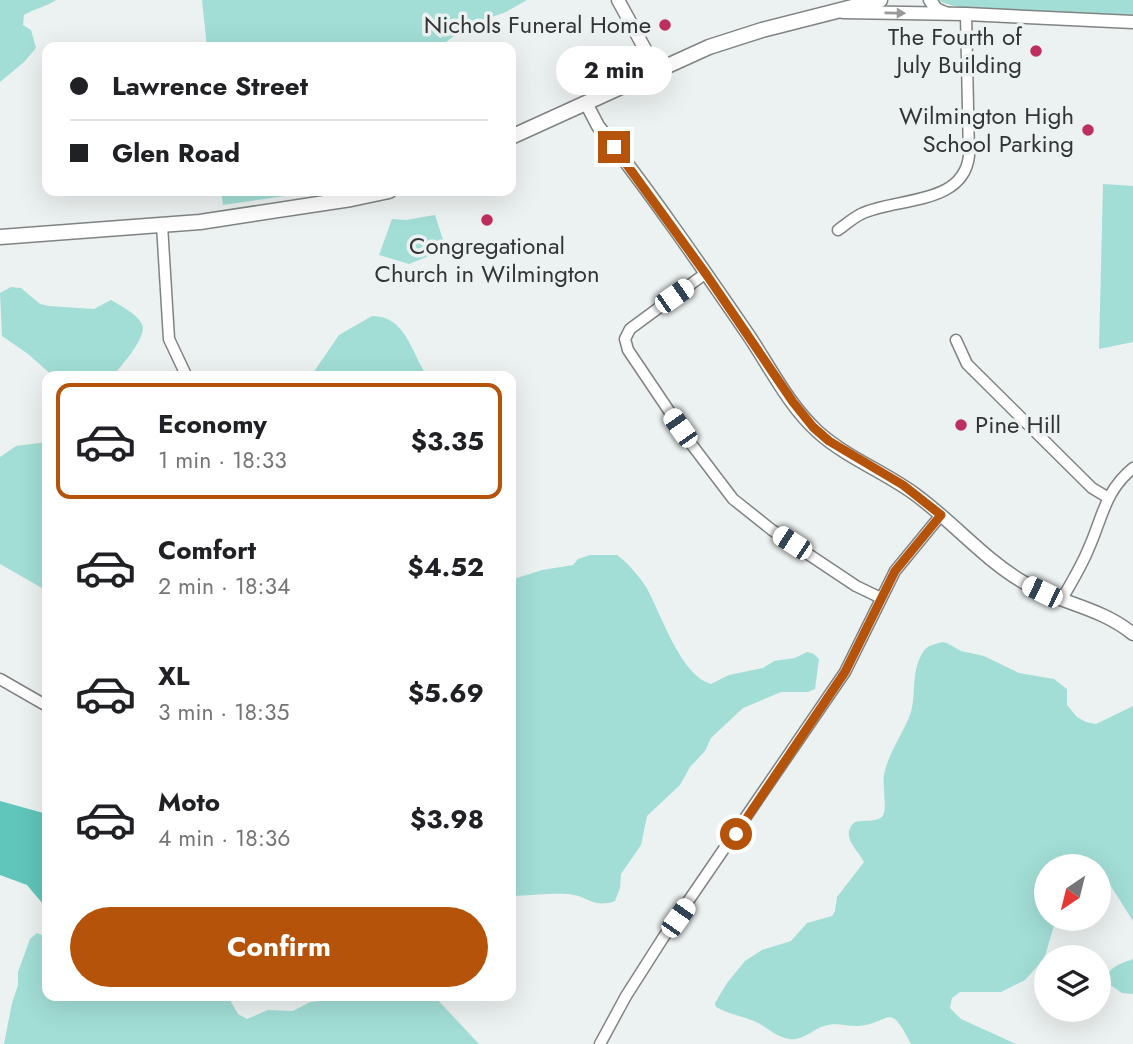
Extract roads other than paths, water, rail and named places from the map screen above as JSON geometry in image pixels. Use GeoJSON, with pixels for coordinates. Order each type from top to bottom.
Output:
{"type":"FeatureCollection","features":[{"type":"Feature","properties":{"kind":"main road"},"geometry":{"type":"LineString","coordinates":[[516,135],[709,47],[880,0]]}},
{"type":"Feature","properties":{"kind":"main road"},"geometry":{"type":"LineString","coordinates":[[0,237],[200,222],[366,196]]}},
{"type":"Feature","properties":{"kind":"street"},"geometry":{"type":"LineString","coordinates":[[618,0],[657,71]]}},
{"type":"Feature","properties":{"kind":"street"},"geometry":{"type":"LineString","coordinates":[[930,0],[936,9],[949,14]]}},
{"type":"Feature","properties":{"kind":"street"},"geometry":{"type":"LineString","coordinates":[[841,12],[966,14],[1133,22]]}},
{"type":"Feature","properties":{"kind":"street"},"geometry":{"type":"LineString","coordinates":[[838,230],[862,213],[944,191],[963,175],[969,156],[966,14]]}},
{"type":"Feature","properties":{"kind":"street"},"geometry":{"type":"LineString","coordinates":[[586,103],[597,126],[706,274],[813,427],[829,441],[903,485],[1011,575],[1024,583],[1100,614],[1133,634]]}},
{"type":"Feature","properties":{"kind":"street"},"geometry":{"type":"LineString","coordinates":[[162,225],[169,339],[184,371]]}},
{"type":"Feature","properties":{"kind":"street"},"geometry":{"type":"LineString","coordinates":[[706,274],[630,329],[625,339],[628,350],[692,445],[733,499],[772,530],[856,586],[881,598]]}},
{"type":"Feature","properties":{"kind":"street"},"geometry":{"type":"LineString","coordinates":[[956,340],[967,364],[1091,488],[1107,497]]}},
{"type":"Feature","properties":{"kind":"street"},"geometry":{"type":"LineString","coordinates":[[1062,599],[1088,550],[1107,497],[1133,467]]}},
{"type":"Feature","properties":{"kind":"street"},"geometry":{"type":"LineString","coordinates":[[600,1044],[626,996],[845,672],[895,571],[941,515]]}},
{"type":"Feature","properties":{"kind":"street"},"geometry":{"type":"LineString","coordinates":[[0,679],[42,703]]}},
{"type":"Feature","properties":{"kind":"place","name":"Nichols Funeral Home"},"geometry":{"type":"Point","coordinates":[665,25]}},
{"type":"Feature","properties":{"kind":"place","name":"The Fourth of July Building"},"geometry":{"type":"Point","coordinates":[1036,51]}},
{"type":"Feature","properties":{"kind":"place","name":"Wilmington High School Parking"},"geometry":{"type":"Point","coordinates":[1088,130]}},
{"type":"Feature","properties":{"kind":"place","name":"Congregational Church in Wilmington"},"geometry":{"type":"Point","coordinates":[487,220]}},
{"type":"Feature","properties":{"kind":"place","name":"Pine Hill"},"geometry":{"type":"Point","coordinates":[961,425]}}]}
